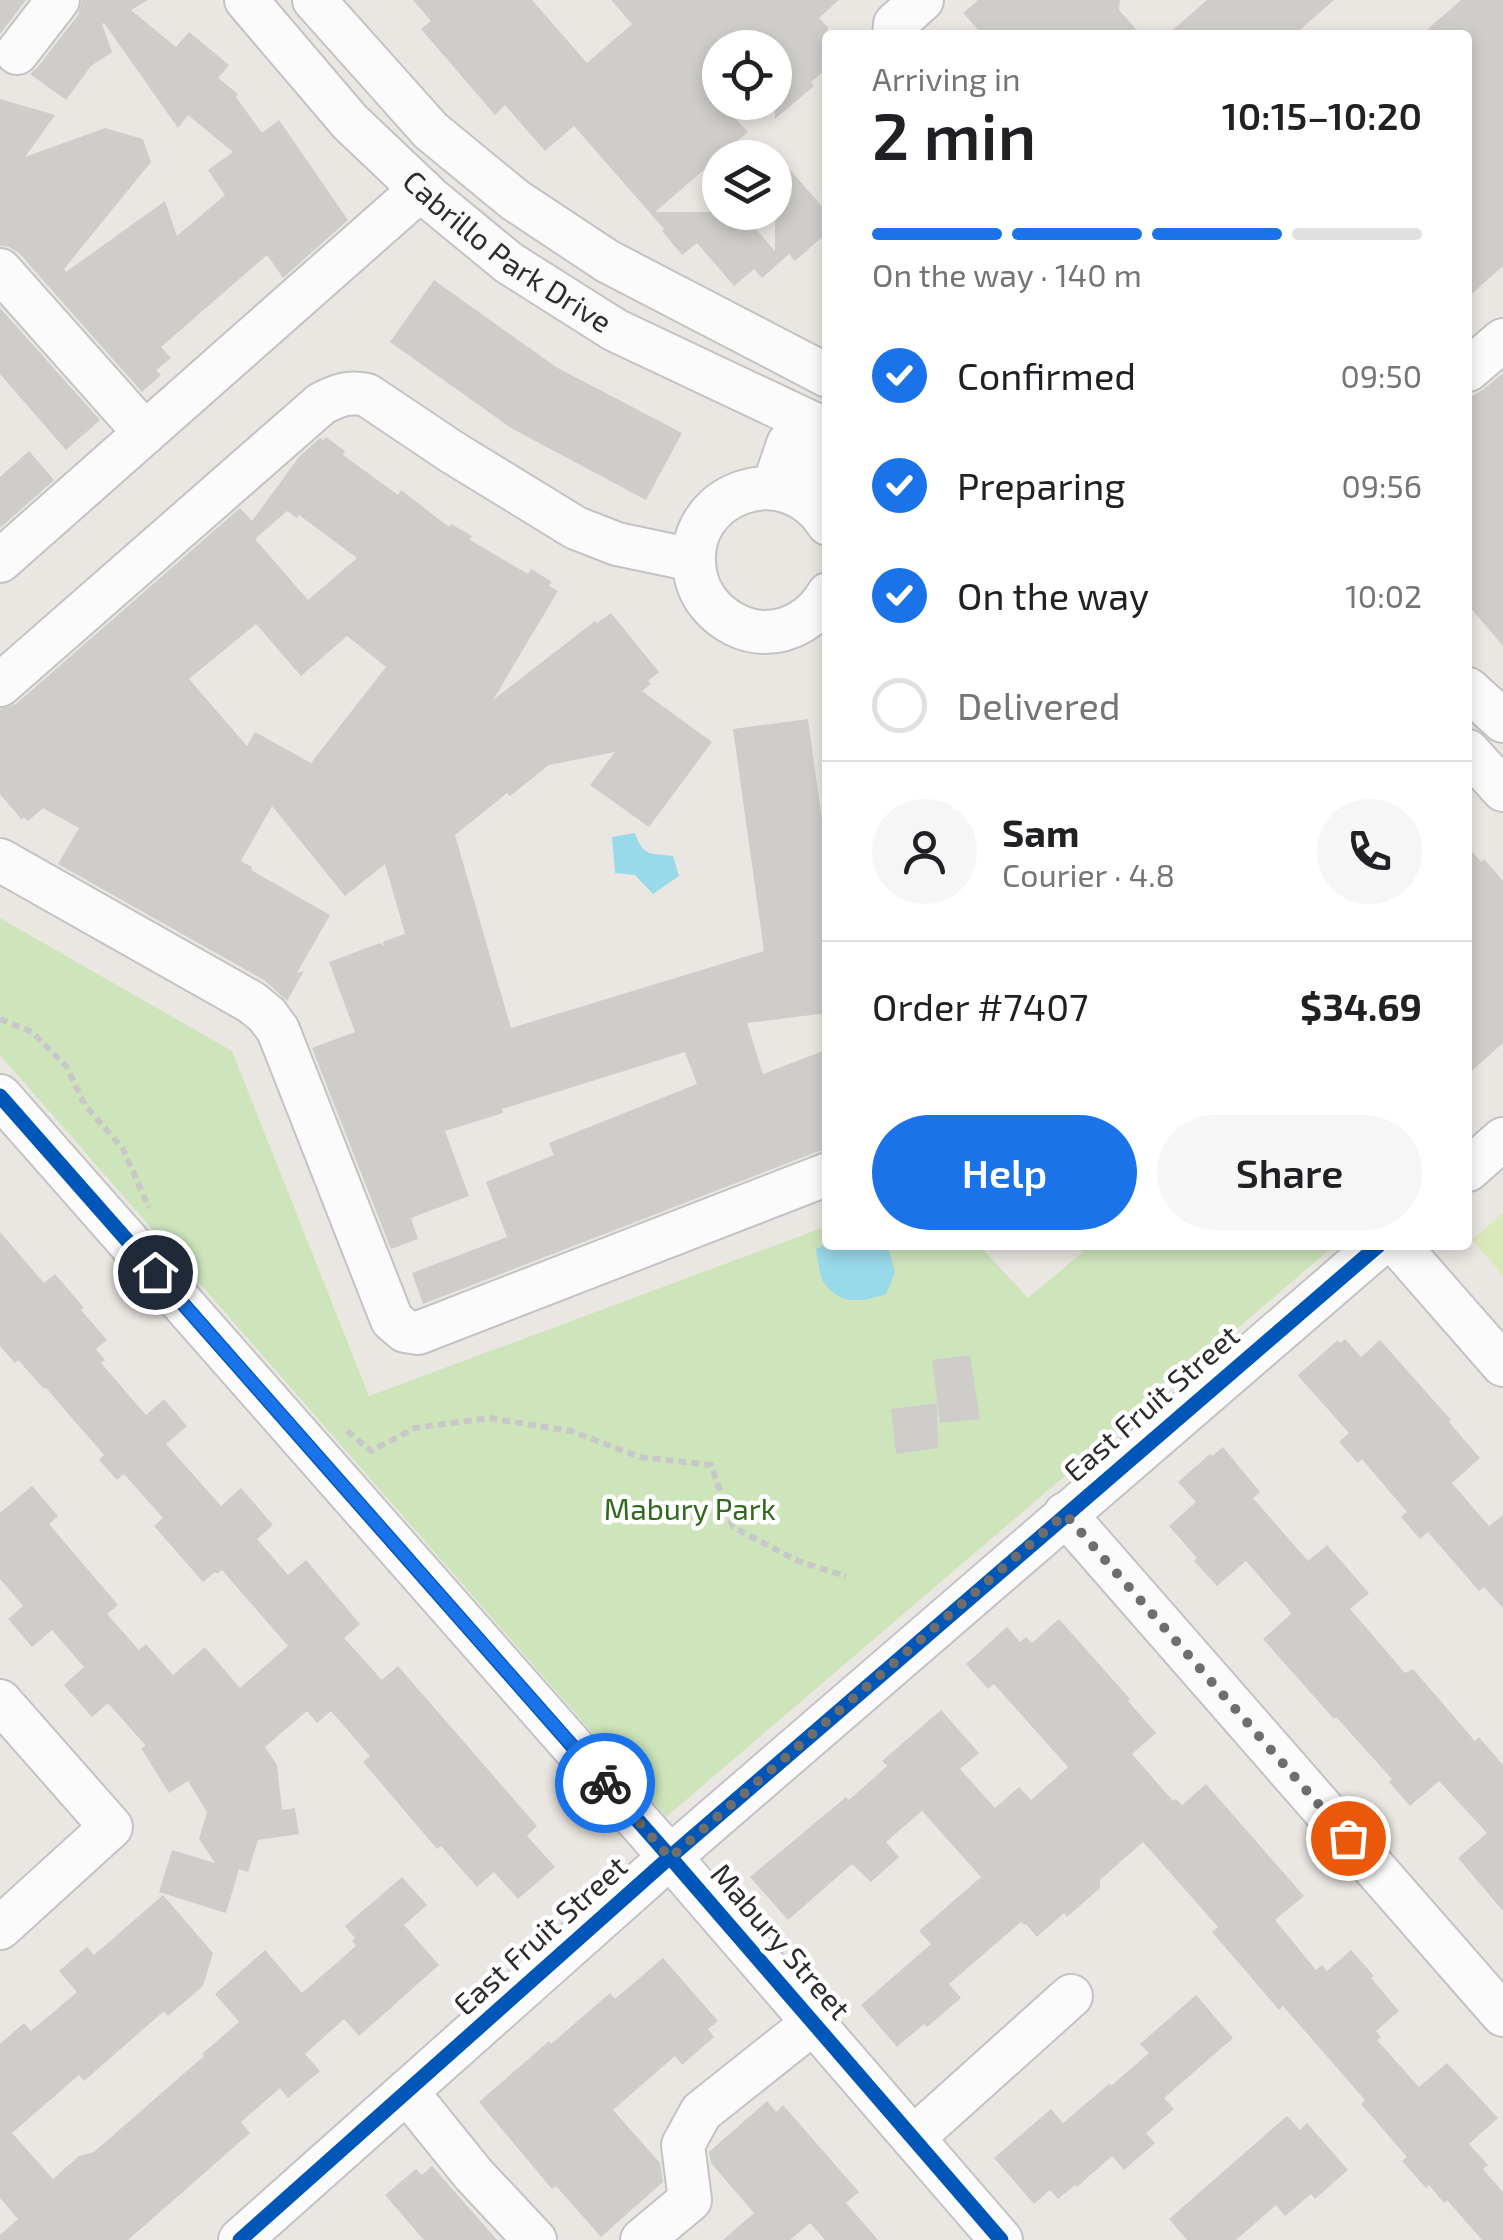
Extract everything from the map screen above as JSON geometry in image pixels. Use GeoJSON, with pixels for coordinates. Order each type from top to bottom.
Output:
{"type":"FeatureCollection","features":[{"type":"Feature","properties":{"kind":"street"},"geometry":{"type":"LineString","coordinates":[[17,54],[58,0]]}},
{"type":"Feature","properties":{"kind":"street","name":"Cabrillo Park Drive"},"geometry":{"type":"LineString","coordinates":[[246,0],[350,122],[421,189],[509,263],[615,330],[821,426]]}},
{"type":"Feature","properties":{"kind":"street","name":"Cabrillo Park Drive"},"geometry":{"type":"LineString","coordinates":[[314,0],[431,131],[515,200],[607,261],[822,373]]}},
{"type":"Feature","properties":{"kind":"street"},"geometry":{"type":"LineString","coordinates":[[0,561],[421,189]]}},
{"type":"Feature","properties":{"kind":"street"},"geometry":{"type":"LineString","coordinates":[[0,270],[145,433]]}},
{"type":"Feature","properties":{"kind":"street"},"geometry":{"type":"LineString","coordinates":[[1472,367],[1503,340]]}},
{"type":"Feature","properties":{"kind":"street"},"geometry":{"type":"LineString","coordinates":[[0,684],[321,404],[341,393],[367,395],[576,528],[617,544],[693,560]]}},
{"type":"Feature","properties":{"kind":"street"},"geometry":{"type":"LineString","coordinates":[[821,426],[822,456],[804,504],[748,489],[726,499],[708,515],[697,536],[693,560],[696,582],[706,602],[722,618],[742,628],[764,632],[786,629],[806,620],[822,606]]}},
{"type":"Feature","properties":{"kind":"street"},"geometry":{"type":"LineString","coordinates":[[1472,693],[1503,721]]}},
{"type":"Feature","properties":{"kind":"street"},"geometry":{"type":"LineString","coordinates":[[1472,755],[1503,790]]}},
{"type":"Feature","properties":{"kind":"street"},"geometry":{"type":"LineString","coordinates":[[0,860],[251,1002],[267,1015],[278,1030],[392,1320],[405,1331],[418,1333],[822,1176]]}},
{"type":"Feature","properties":{"kind":"street","name":"Mabury Street"},"geometry":{"type":"LineString","coordinates":[[0,1096],[1001,2240]]}},
{"type":"Feature","properties":{"kind":"street"},"geometry":{"type":"LineString","coordinates":[[1472,1166],[1503,1139]]}},
{"type":"Feature","properties":{"kind":"street","name":"East Fruit Street"},"geometry":{"type":"LineString","coordinates":[[240,2240],[670,1858],[1374,1250]]}},
{"type":"Feature","properties":{"kind":"street"},"geometry":{"type":"LineString","coordinates":[[1402,1250],[1503,1365]]}},
{"type":"Feature","properties":{"kind":"street"},"geometry":{"type":"LineString","coordinates":[[1065,1514],[1503,2015]]}},
{"type":"Feature","properties":{"kind":"street"},"geometry":{"type":"LineString","coordinates":[[0,1701],[110,1828],[0,1928]]}},
{"type":"Feature","properties":{"kind":"street"},"geometry":{"type":"LineString","coordinates":[[913,2138],[1071,1996]]}},
{"type":"Feature","properties":{"kind":"street"},"geometry":{"type":"LineString","coordinates":[[642,2240],[690,2200],[682,2145],[701,2112],[813,2023]]}},
{"type":"Feature","properties":{"kind":"street"},"geometry":{"type":"LineString","coordinates":[[407,2092],[474,2175],[534,2240]]}},
{"type":"Feature","properties":{"kind":"path"},"geometry":{"type":"LineString","coordinates":[[0,1019],[32,1032],[66,1066],[85,1104],[123,1148],[150,1211]]}},
{"type":"Feature","properties":{"kind":"path"},"geometry":{"type":"LineString","coordinates":[[336,1422],[371,1451],[416,1428],[490,1418],[571,1431],[640,1456],[711,1465],[732,1527],[798,1561],[846,1576]]}},
{"type":"Feature","properties":{"kind":"green space","name":"Mabury Park"},"geometry":{"type":"Polygon","coordinates":[[[0,918],[232,1051],[369,1396],[822,1228],[822,1250],[984,1250],[1028,1298],[1085,1250],[1329,1250],[666,1817],[0,1055],[0,918]]]}},
{"type":"Feature","properties":{"kind":"green space"},"geometry":{"type":"Polygon","coordinates":[[[1503,1213],[1503,1275],[1472,1240],[1503,1213]]]}},
{"type":"Feature","properties":{"kind":"water"},"geometry":{"type":"Polygon","coordinates":[[[635,833],[644,850],[673,856],[679,876],[653,894],[635,875],[615,873],[612,837],[635,833]]]}},
{"type":"Feature","properties":{"kind":"water"},"geometry":{"type":"Polygon","coordinates":[[[816,1249],[888,1250],[895,1272],[886,1294],[852,1300],[837,1296],[822,1280],[816,1249]]]}},
{"type":"Feature","properties":{"kind":"building"},"geometry":{"type":"Polygon","coordinates":[[[0,0],[26,0],[0,34],[0,0]]]}},
{"type":"Feature","properties":{"kind":"building"},"geometry":{"type":"Polygon","coordinates":[[[82,0],[148,0],[131,10],[176,47],[189,32],[229,65],[218,78],[238,94],[236,97],[262,133],[279,120],[348,220],[283,278],[267,255],[161,347],[171,358],[156,370],[161,375],[142,392],[19,253],[0,246],[0,99],[55,115],[25,157],[105,128],[143,139],[151,162],[64,269],[66,272],[165,201],[177,236],[225,195],[208,170],[233,152],[188,115],[178,128],[104,23],[112,52],[91,66],[66,100],[30,74],[78,15],[82,0]]]}},
{"type":"Feature","properties":{"kind":"building"},"geometry":{"type":"Polygon","coordinates":[[[413,0],[532,0],[587,63],[632,24],[611,0],[839,0],[819,18],[828,27],[822,30],[822,73],[811,82],[814,86],[792,105],[792,30],[702,30],[702,120],[737,120],[748,132],[739,140],[702,140],[702,172],[655,212],[702,212],[702,230],[757,230],[775,251],[775,230],[792,230],[792,172],[822,206],[822,237],[795,261],[789,254],[762,278],[754,269],[734,286],[697,243],[682,255],[574,126],[545,151],[505,105],[495,115],[421,29],[431,21],[413,0]]]}},
{"type":"Feature","properties":{"kind":"building"},"geometry":{"type":"Polygon","coordinates":[[[978,0],[1120,0],[1119,10],[1137,30],[978,30],[963,13],[978,0]]]}},
{"type":"Feature","properties":{"kind":"building"},"geometry":{"type":"Polygon","coordinates":[[[1207,0],[1334,0],[1300,30],[1173,30],[1207,0]]]}},
{"type":"Feature","properties":{"kind":"building"},"geometry":{"type":"Polygon","coordinates":[[[1461,0],[1503,0],[1503,266],[1472,293],[1472,30],[1427,30],[1461,0]]]}},
{"type":"Feature","properties":{"kind":"building"},"geometry":{"type":"Polygon","coordinates":[[[434,280],[556,367],[682,433],[646,500],[511,428],[390,342],[434,280]]]}},
{"type":"Feature","properties":{"kind":"building"},"geometry":{"type":"Polygon","coordinates":[[[0,308],[100,420],[66,450],[0,374],[0,308]]]}},
{"type":"Feature","properties":{"kind":"building"},"geometry":{"type":"Polygon","coordinates":[[[1503,373],[1503,646],[1472,610],[1472,396],[1503,373]]]}},
{"type":"Feature","properties":{"kind":"building"},"geometry":{"type":"Polygon","coordinates":[[[326,437],[345,451],[343,455],[398,495],[401,490],[449,527],[451,524],[472,536],[470,540],[528,574],[531,569],[552,582],[549,586],[558,591],[493,700],[595,621],[611,613],[659,672],[642,691],[712,742],[649,827],[590,785],[615,752],[549,765],[455,835],[511,1028],[764,951],[733,729],[808,719],[822,821],[822,1014],[747,1023],[763,1074],[822,1051],[822,1151],[423,1304],[412,1273],[507,1237],[486,1182],[554,1155],[549,1143],[697,1084],[685,1052],[502,1109],[503,1113],[445,1131],[469,1196],[411,1218],[418,1239],[391,1249],[312,1048],[355,1032],[329,962],[380,943],[385,946],[382,942],[405,934],[385,864],[345,896],[272,806],[241,861],[330,915],[297,973],[304,971],[287,1001],[264,980],[58,864],[79,828],[43,808],[28,821],[24,817],[22,820],[0,794],[0,709],[16,704],[240,508],[252,521],[299,457],[326,437]],[[287,511],[255,539],[308,600],[357,558],[299,515],[297,518],[287,511]],[[256,624],[189,679],[247,746],[255,732],[311,763],[386,667],[347,636],[301,676],[256,624]]]}},
{"type":"Feature","properties":{"kind":"building"},"geometry":{"type":"Polygon","coordinates":[[[29,451],[54,480],[0,528],[0,477],[29,451]]]}},
{"type":"Feature","properties":{"kind":"building"},"geometry":{"type":"Polygon","coordinates":[[[1472,852],[1503,881],[1503,1043],[1472,1070],[1472,852]]]}},
{"type":"Feature","properties":{"kind":"building"},"geometry":{"type":"Polygon","coordinates":[[[0,1232],[44,1283],[55,1274],[84,1308],[81,1310],[107,1340],[96,1349],[105,1360],[101,1363],[146,1415],[164,1399],[187,1426],[166,1444],[221,1506],[241,1488],[273,1525],[257,1539],[288,1575],[306,1560],[360,1624],[344,1638],[382,1680],[398,1666],[537,1826],[527,1836],[555,1867],[518,1899],[494,1872],[477,1887],[441,1846],[437,1849],[363,1762],[370,1756],[331,1711],[317,1723],[307,1711],[265,1747],[277,1765],[282,1810],[295,1808],[299,1834],[258,1840],[248,1872],[239,1869],[226,1913],[159,1892],[172,1850],[215,1863],[199,1839],[207,1812],[188,1781],[169,1793],[141,1748],[146,1746],[108,1703],[92,1717],[64,1685],[84,1667],[52,1630],[32,1647],[8,1619],[23,1606],[0,1579],[0,1513],[32,1486],[58,1516],[49,1524],[118,1605],[107,1614],[139,1650],[146,1644],[173,1675],[205,1647],[240,1688],[288,1646],[222,1570],[203,1582],[154,1526],[163,1518],[124,1474],[117,1480],[99,1460],[104,1455],[46,1388],[0,1346],[0,1232]]]}},
{"type":"Feature","properties":{"kind":"building"},"geometry":{"type":"Polygon","coordinates":[[[1345,1339],[1361,1357],[1380,1340],[1480,1458],[1452,1483],[1489,1526],[1503,1515],[1503,1608],[1484,1587],[1479,1591],[1428,1532],[1420,1539],[1401,1517],[1407,1512],[1362,1459],[1358,1463],[1339,1442],[1349,1433],[1298,1375],[1338,1340],[1340,1343],[1345,1339]]]}},
{"type":"Feature","properties":{"kind":"building"},"geometry":{"type":"Polygon","coordinates":[[[970,1355],[980,1419],[940,1423],[932,1360],[970,1355]]]}},
{"type":"Feature","properties":{"kind":"building"},"geometry":{"type":"Polygon","coordinates":[[[937,1403],[938,1448],[896,1454],[891,1409],[937,1403]]]}},
{"type":"Feature","properties":{"kind":"building"},"geometry":{"type":"Polygon","coordinates":[[[1223,1447],[1260,1492],[1253,1498],[1308,1561],[1327,1545],[1369,1593],[1350,1609],[1405,1673],[1413,1669],[1475,1741],[1479,1737],[1503,1765],[1503,1911],[1458,1858],[1487,1833],[1439,1781],[1410,1806],[1389,1782],[1392,1779],[1263,1639],[1291,1614],[1287,1608],[1246,1561],[1217,1586],[1169,1526],[1196,1502],[1178,1482],[1223,1447]]]}},
{"type":"Feature","properties":{"kind":"building"},"geometry":{"type":"Polygon","coordinates":[[[1059,1619],[1156,1733],[1132,1754],[1173,1801],[1176,1799],[1182,1805],[1206,1784],[1304,1896],[1275,1920],[1316,1970],[1322,1965],[1327,1971],[1351,1950],[1374,1976],[1371,1978],[1399,2011],[1376,2031],[1381,2037],[1377,2040],[1419,2087],[1447,2063],[1498,2118],[1469,2144],[1488,2165],[1483,2169],[1503,2192],[1503,2240],[1482,2240],[1447,2200],[1444,2203],[1429,2185],[1426,2188],[1402,2161],[1407,2157],[1361,2104],[1365,2100],[1283,2006],[1279,2010],[1212,1932],[1218,1927],[1143,1842],[1100,1880],[1100,1888],[1037,1937],[1021,1922],[949,1984],[961,1998],[897,2047],[861,2005],[931,1944],[919,1931],[981,1877],[922,1811],[886,1842],[899,1857],[871,1882],[852,1864],[788,1920],[750,1877],[846,1797],[849,1800],[887,1766],[882,1761],[941,1710],[979,1753],[960,1769],[995,1808],[1019,1787],[1031,1800],[1068,1767],[994,1684],[988,1689],[966,1664],[1007,1627],[1020,1642],[1026,1637],[1032,1643],[1059,1619]]]}},
{"type":"Feature","properties":{"kind":"building"},"geometry":{"type":"Polygon","coordinates":[[[402,1877],[427,1905],[404,1925],[439,1965],[359,2036],[344,2019],[305,2054],[320,2071],[288,2098],[280,2088],[241,2122],[250,2133],[128,2240],[0,2240],[0,2235],[18,2219],[0,2198],[0,2044],[24,2023],[31,2031],[77,1992],[59,1971],[87,1947],[94,1955],[163,1895],[213,1953],[203,1986],[168,2016],[164,2011],[84,2081],[79,2075],[12,2133],[53,2179],[79,2156],[94,2152],[239,2022],[215,1994],[265,1950],[302,1993],[356,1946],[345,1926],[402,1877]]]}},
{"type":"Feature","properties":{"kind":"building"},"geometry":{"type":"Polygon","coordinates":[[[663,1958],[718,2021],[708,2029],[714,2037],[682,2065],[675,2056],[613,2110],[660,2163],[663,2182],[601,2237],[556,2186],[552,2189],[479,2102],[610,1993],[615,1999],[663,1958]]]}},
{"type":"Feature","properties":{"kind":"building"},"geometry":{"type":"Polygon","coordinates":[[[1196,1995],[1233,2038],[1164,2098],[1174,2109],[1146,2133],[1155,2143],[1124,2170],[1112,2156],[1058,2199],[1050,2190],[1034,2204],[994,2158],[1051,2109],[1063,2123],[1111,2086],[1149,2053],[1140,2044],[1196,1995]]]}},
{"type":"Feature","properties":{"kind":"building"},"geometry":{"type":"Polygon","coordinates":[[[767,2101],[776,2112],[783,2105],[859,2192],[846,2203],[878,2240],[825,2240],[810,2223],[790,2240],[723,2240],[754,2213],[711,2163],[709,2152],[767,2101]]]}},
{"type":"Feature","properties":{"kind":"building"},"geometry":{"type":"Polygon","coordinates":[[[1287,2116],[1300,2130],[1307,2123],[1348,2170],[1315,2199],[1311,2194],[1285,2216],[1276,2205],[1236,2240],[1187,2240],[1169,2219],[1287,2116]]]}},
{"type":"Feature","properties":{"kind":"building"},"geometry":{"type":"Polygon","coordinates":[[[432,2166],[497,2240],[424,2240],[385,2195],[416,2169],[422,2175],[432,2166]]]}},
{"type":"Feature","properties":{"kind":"cycle path"},"geometry":{"type":"LineString","coordinates":[[0,1096],[670,1857],[1001,2240]]}},
{"type":"Feature","properties":{"kind":"cycle path"},"geometry":{"type":"LineString","coordinates":[[240,2240],[670,1857],[1373,1250]]}},
{"type":"Feature","properties":{"kind":"way so far"},"geometry":{"type":"LineString","coordinates":[[605,1783],[670,1858],[1065,1514],[1348,1838]]}},
{"type":"Feature","properties":{"kind":"route"},"geometry":{"type":"LineString","coordinates":[[155,1272],[605,1783]]}}]}
